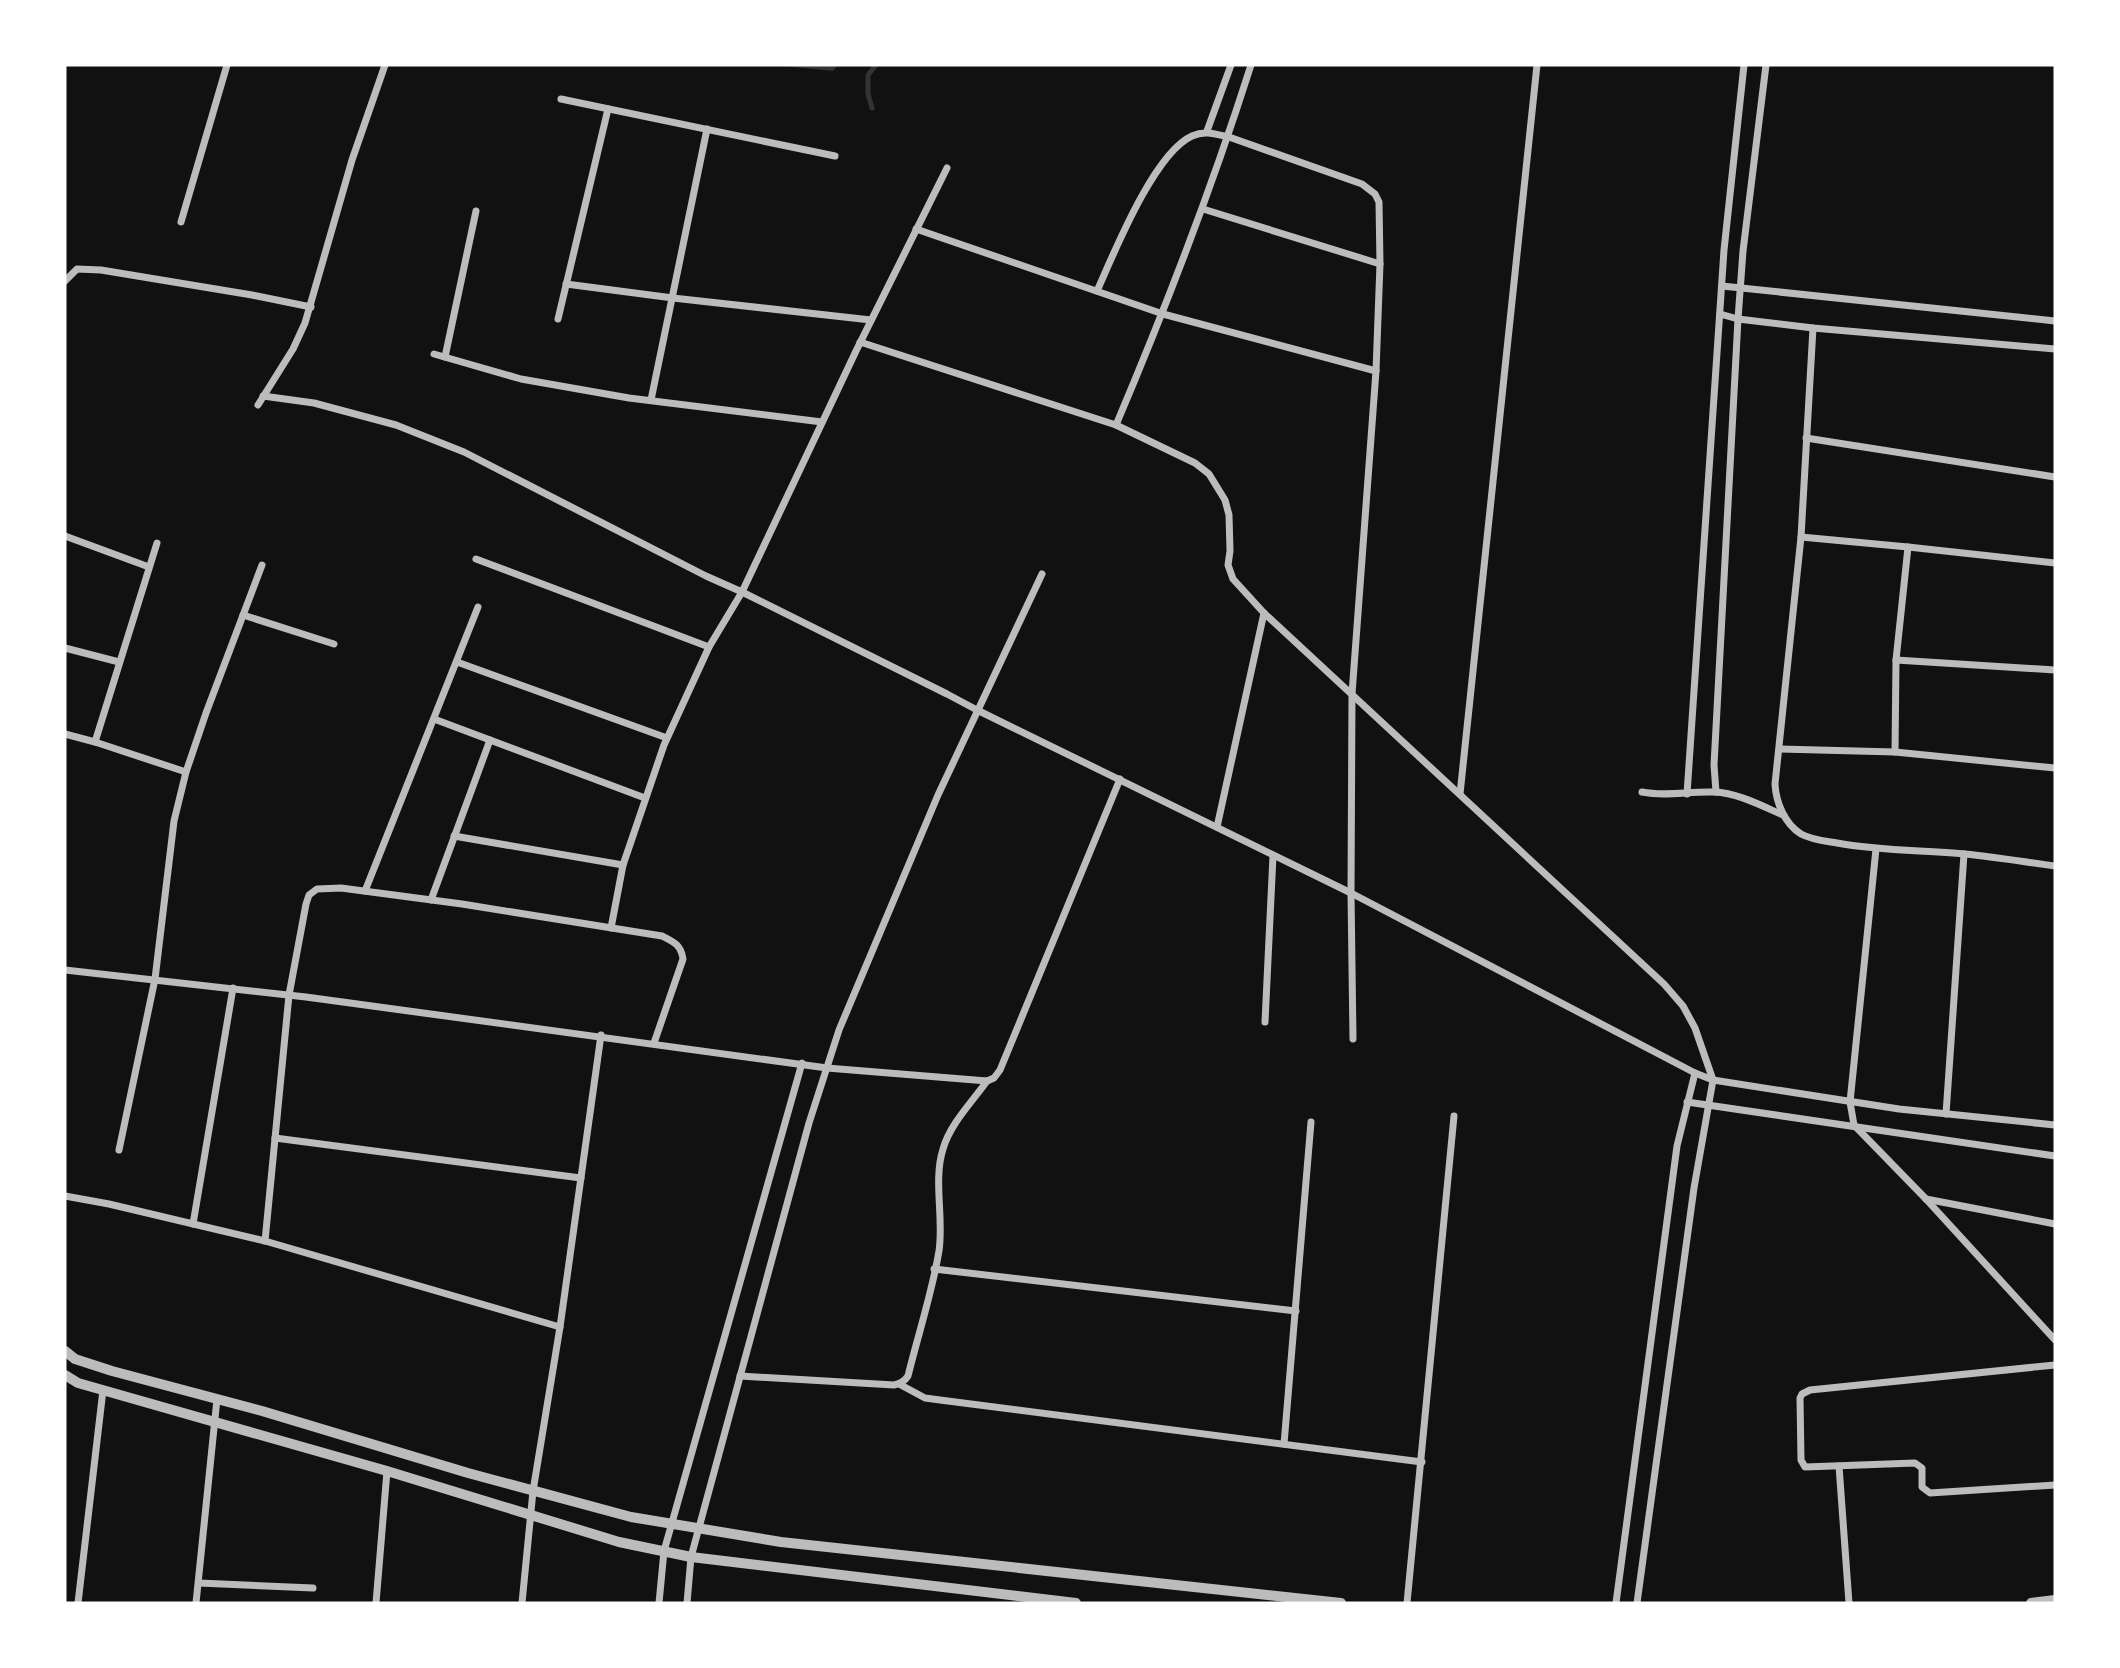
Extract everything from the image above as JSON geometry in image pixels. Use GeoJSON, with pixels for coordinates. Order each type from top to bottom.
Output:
{"type":"FeatureCollection","features":[{"type":"Feature","properties":{"kind":"street"},"geometry":{"type":"LineString","coordinates":[[181,222],[227,65]]}},
{"type":"Feature","properties":{"kind":"street"},"geometry":{"type":"LineString","coordinates":[[258,405],[293,349],[310,307],[352,160],[385,65]]}},
{"type":"Feature","properties":{"kind":"street"},"geometry":{"type":"LineString","coordinates":[[1207,131],[1231,65]]}},
{"type":"Feature","properties":{"kind":"street"},"geometry":{"type":"LineString","coordinates":[[1116,425],[1163,314],[1203,209],[1251,65]]}},
{"type":"Feature","properties":{"kind":"street"},"geometry":{"type":"LineString","coordinates":[[1460,794],[1537,65]]}},
{"type":"Feature","properties":{"kind":"street"},"geometry":{"type":"LineString","coordinates":[[1687,794],[1722,286],[1744,65]]}},
{"type":"Feature","properties":{"kind":"street"},"geometry":{"type":"LineString","coordinates":[[1716,792],[1714,765],[1738,319],[1743,251],[1766,65]]}},
{"type":"Feature","properties":{"kind":"street"},"geometry":{"type":"LineString","coordinates":[[561,99],[835,156]]}},
{"type":"Feature","properties":{"kind":"street"},"geometry":{"type":"LineString","coordinates":[[558,319],[608,109]]}},
{"type":"Feature","properties":{"kind":"street"},"geometry":{"type":"LineString","coordinates":[[651,400],[708,129]]}},
{"type":"Feature","properties":{"kind":"street"},"geometry":{"type":"LineString","coordinates":[[1097,291],[1136,205],[1163,163],[1191,136],[1207,131],[1228,137],[1369,188],[1379,202],[1380,264],[1376,371],[1352,694],[1353,1039]]}},
{"type":"Feature","properties":{"kind":"street"},"geometry":{"type":"LineString","coordinates":[[611,928],[623,865],[667,738],[709,647],[742,592],[860,342],[947,168]]}},
{"type":"Feature","properties":{"kind":"street"},"geometry":{"type":"LineString","coordinates":[[1203,209],[1380,264]]}},
{"type":"Feature","properties":{"kind":"street"},"geometry":{"type":"LineString","coordinates":[[445,357],[476,211]]}},
{"type":"Feature","properties":{"kind":"street"},"geometry":{"type":"LineString","coordinates":[[916,229],[1163,314],[1376,371]]}},
{"type":"Feature","properties":{"kind":"street"},"geometry":{"type":"LineString","coordinates":[[65,281],[77,269],[101,270],[310,307]]}},
{"type":"Feature","properties":{"kind":"street"},"geometry":{"type":"LineString","coordinates":[[566,284],[871,320]]}},
{"type":"Feature","properties":{"kind":"street"},"geometry":{"type":"LineString","coordinates":[[1722,286],[2055,321]]}},
{"type":"Feature","properties":{"kind":"street"},"geometry":{"type":"LineString","coordinates":[[1720,314],[1738,319],[1813,328],[2055,349]]}},
{"type":"Feature","properties":{"kind":"street"},"geometry":{"type":"LineString","coordinates":[[1813,328],[1801,537],[1775,791],[1784,815],[1791,826],[1814,839],[1876,849],[1964,854],[2055,866]]}},
{"type":"Feature","properties":{"kind":"street"},"geometry":{"type":"LineString","coordinates":[[860,342],[1116,425],[1184,458],[1209,474],[1227,508],[1230,551],[1228,565],[1233,579],[1264,613],[1664,984],[1683,1006],[1695,1028],[1713,1080],[1694,1188],[1637,1603]]}},
{"type":"Feature","properties":{"kind":"street"},"geometry":{"type":"LineString","coordinates":[[434,354],[521,379],[651,400],[822,422]]}},
{"type":"Feature","properties":{"kind":"street"},"geometry":{"type":"LineString","coordinates":[[263,396],[314,403],[396,425],[464,452],[706,576],[1352,893],[1695,1073],[1713,1080],[1850,1101],[2055,1125]]}},
{"type":"Feature","properties":{"kind":"street"},"geometry":{"type":"LineString","coordinates":[[1806,438],[2055,477]]}},
{"type":"Feature","properties":{"kind":"street"},"geometry":{"type":"LineString","coordinates":[[65,537],[149,567]]}},
{"type":"Feature","properties":{"kind":"street"},"geometry":{"type":"LineString","coordinates":[[1801,537],[2055,563]]}},
{"type":"Feature","properties":{"kind":"street"},"geometry":{"type":"LineString","coordinates":[[95,742],[157,543]]}},
{"type":"Feature","properties":{"kind":"street"},"geometry":{"type":"LineString","coordinates":[[1895,752],[1896,660],[1908,547]]}},
{"type":"Feature","properties":{"kind":"street"},"geometry":{"type":"LineString","coordinates":[[476,559],[709,647]]}},
{"type":"Feature","properties":{"kind":"street"},"geometry":{"type":"LineString","coordinates":[[119,1150],[155,979],[174,821],[186,772],[206,713],[262,565]]}},
{"type":"Feature","properties":{"kind":"street"},"geometry":{"type":"LineString","coordinates":[[687,1603],[691,1557],[809,1123],[827,1068],[849,1005],[938,795],[1042,574]]}},
{"type":"Feature","properties":{"kind":"street"},"geometry":{"type":"LineString","coordinates":[[365,891],[478,607]]}},
{"type":"Feature","properties":{"kind":"street"},"geometry":{"type":"LineString","coordinates":[[1217,827],[1264,613]]}},
{"type":"Feature","properties":{"kind":"street"},"geometry":{"type":"LineString","coordinates":[[243,615],[334,645]]}},
{"type":"Feature","properties":{"kind":"street"},"geometry":{"type":"LineString","coordinates":[[65,648],[119,662]]}},
{"type":"Feature","properties":{"kind":"street"},"geometry":{"type":"LineString","coordinates":[[1896,660],[2055,670]]}},
{"type":"Feature","properties":{"kind":"street"},"geometry":{"type":"LineString","coordinates":[[457,662],[667,738]]}},
{"type":"Feature","properties":{"kind":"street"},"geometry":{"type":"LineString","coordinates":[[434,719],[645,798]]}},
{"type":"Feature","properties":{"kind":"street"},"geometry":{"type":"LineString","coordinates":[[65,734],[186,772]]}},
{"type":"Feature","properties":{"kind":"street"},"geometry":{"type":"LineString","coordinates":[[431,900],[490,740]]}},
{"type":"Feature","properties":{"kind":"street"},"geometry":{"type":"LineString","coordinates":[[1780,749],[1895,752],[2055,768]]}},
{"type":"Feature","properties":{"kind":"street"},"geometry":{"type":"LineString","coordinates":[[65,970],[233,988],[601,1035],[827,1068],[987,1081],[994,1078],[1000,1070],[1120,779]]}},
{"type":"Feature","properties":{"kind":"street"},"geometry":{"type":"LineString","coordinates":[[1642,792],[1659,795],[1716,792],[1742,798],[1784,815]]}},
{"type":"Feature","properties":{"kind":"street"},"geometry":{"type":"LineString","coordinates":[[454,836],[623,865]]}},
{"type":"Feature","properties":{"kind":"street"},"geometry":{"type":"LineString","coordinates":[[1876,849],[1850,1101],[1854,1125],[2055,1340]]}},
{"type":"Feature","properties":{"kind":"street"},"geometry":{"type":"LineString","coordinates":[[1945,1114],[1964,854]]}},
{"type":"Feature","properties":{"kind":"street"},"geometry":{"type":"LineString","coordinates":[[1265,1022],[1273,856]]}},
{"type":"Feature","properties":{"kind":"street"},"geometry":{"type":"LineString","coordinates":[[265,1241],[289,995],[306,904],[309,895],[317,889],[328,887],[365,891],[662,936],[676,943],[683,959],[654,1043]]}},
{"type":"Feature","properties":{"kind":"street"},"geometry":{"type":"LineString","coordinates":[[193,1224],[233,988]]}},
{"type":"Feature","properties":{"kind":"street"},"geometry":{"type":"LineString","coordinates":[[522,1603],[533,1490],[560,1327],[601,1035]]}},
{"type":"Feature","properties":{"kind":"street"},"geometry":{"type":"LineString","coordinates":[[659,1603],[664,1551],[802,1063]]}},
{"type":"Feature","properties":{"kind":"street"},"geometry":{"type":"LineString","coordinates":[[1616,1603],[1678,1146],[1695,1073]]}},
{"type":"Feature","properties":{"kind":"street"},"geometry":{"type":"LineString","coordinates":[[899,1384],[908,1376],[934,1269],[941,1229],[942,1150],[956,1124],[987,1081]]}},
{"type":"Feature","properties":{"kind":"street"},"geometry":{"type":"LineString","coordinates":[[1687,1102],[2055,1155]]}},
{"type":"Feature","properties":{"kind":"street"},"geometry":{"type":"LineString","coordinates":[[1407,1603],[1454,1116]]}},
{"type":"Feature","properties":{"kind":"street"},"geometry":{"type":"LineString","coordinates":[[1284,1444],[1311,1122]]}},
{"type":"Feature","properties":{"kind":"street"},"geometry":{"type":"LineString","coordinates":[[275,1138],[581,1178]]}},
{"type":"Feature","properties":{"kind":"street"},"geometry":{"type":"LineString","coordinates":[[65,1196],[265,1241],[560,1327]]}},
{"type":"Feature","properties":{"kind":"street"},"geometry":{"type":"LineString","coordinates":[[1925,1198],[2055,1224]]}},
{"type":"Feature","properties":{"kind":"street"},"geometry":{"type":"LineString","coordinates":[[934,1269],[1296,1311]]}},
{"type":"Feature","properties":{"kind":"street"},"geometry":{"type":"LineString","coordinates":[[65,1351],[75,1359],[112,1371],[632,1517],[781,1542],[1333,1603]]}},
{"type":"Feature","properties":{"kind":"street"},"geometry":{"type":"LineString","coordinates":[[2055,1365],[1806,1391],[1800,1398],[1802,1464],[1809,1468],[1915,1463],[1922,1468],[1923,1487],[1930,1493],[2055,1485]]}},
{"type":"Feature","properties":{"kind":"street"},"geometry":{"type":"LineString","coordinates":[[65,1375],[78,1383],[387,1471],[619,1542],[691,1557],[1076,1603]]}},
{"type":"Feature","properties":{"kind":"street"},"geometry":{"type":"LineString","coordinates":[[740,1376],[899,1384],[925,1398],[1422,1462]]}},
{"type":"Feature","properties":{"kind":"street"},"geometry":{"type":"LineString","coordinates":[[78,1603],[103,1390]]}},
{"type":"Feature","properties":{"kind":"street"},"geometry":{"type":"LineString","coordinates":[[196,1603],[217,1399]]}},
{"type":"Feature","properties":{"kind":"street"},"geometry":{"type":"LineString","coordinates":[[1839,1466],[1849,1603]]}},
{"type":"Feature","properties":{"kind":"street"},"geometry":{"type":"LineString","coordinates":[[376,1603],[387,1471]]}},
{"type":"Feature","properties":{"kind":"street"},"geometry":{"type":"LineString","coordinates":[[199,1583],[313,1588]]}},
{"type":"Feature","properties":{"kind":"street"},"geometry":{"type":"LineString","coordinates":[[2031,1603],[2055,1600]]}},
{"type":"Feature","properties":{"kind":"shaded area"},"geometry":{"type":"Polygon","coordinates":[[[774,65],[838,65],[833,71],[774,65]]]}},
{"type":"Feature","properties":{"kind":"waterway"},"geometry":{"type":"LineString","coordinates":[[872,108],[868,94],[868,75],[876,65]]}}]}
